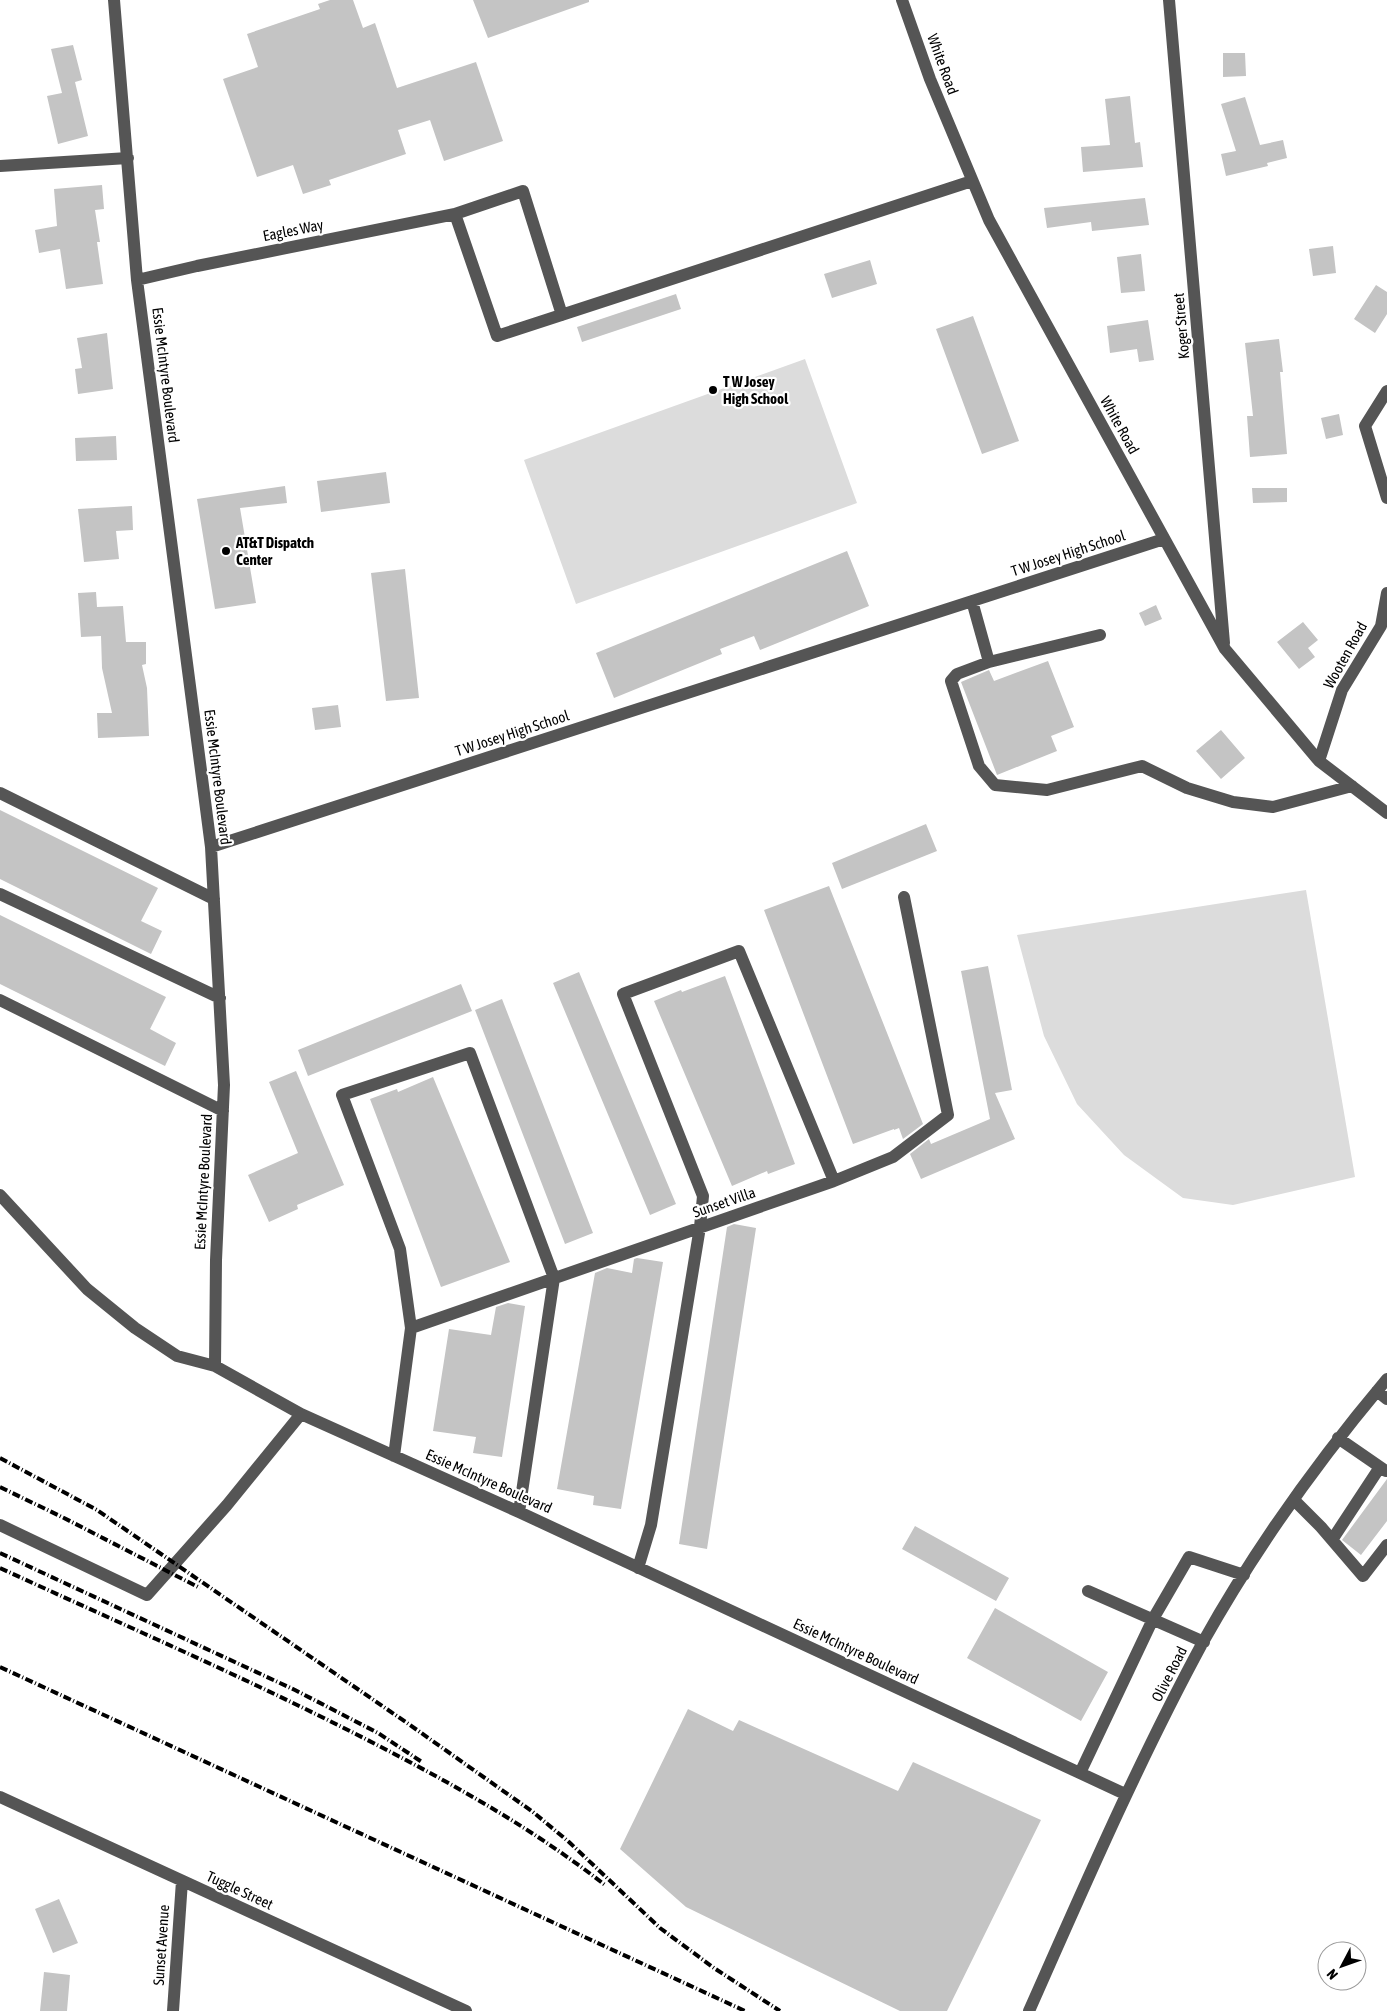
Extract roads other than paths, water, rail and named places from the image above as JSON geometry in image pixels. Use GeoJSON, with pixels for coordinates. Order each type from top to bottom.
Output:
{"type":"FeatureCollection","features":[{"type":"Feature","properties":{"kind":"street","name":"Essie McIntyre Boulevard"},"geometry":{"type":"LineString","coordinates":[[114,0],[137,280],[211,847],[224,1086],[216,1260],[215,1366],[301,1414],[519,1512],[1125,1794]]}},
{"type":"Feature","properties":{"kind":"street","name":"White Road"},"geometry":{"type":"LineString","coordinates":[[902,0],[930,79],[989,220],[1225,648],[1319,761],[1387,813]]}},
{"type":"Feature","properties":{"kind":"street","name":"Koger Street"},"geometry":{"type":"LineString","coordinates":[[1169,0],[1225,648]]}},
{"type":"Feature","properties":{"kind":"street"},"geometry":{"type":"LineString","coordinates":[[0,166],[128,158]]}},
{"type":"Feature","properties":{"kind":"street"},"geometry":{"type":"LineString","coordinates":[[455,214],[497,336],[972,181]]}},
{"type":"Feature","properties":{"kind":"street","name":"Eagles Way"},"geometry":{"type":"LineString","coordinates":[[137,280],[206,264],[455,214],[523,191],[562,315]]}},
{"type":"Feature","properties":{"kind":"street"},"geometry":{"type":"LineString","coordinates":[[1387,391],[1365,426],[1387,498]]}},
{"type":"Feature","properties":{"kind":"street","name":"T W Josey High School"},"geometry":{"type":"LineString","coordinates":[[211,847],[1164,539]]}},
{"type":"Feature","properties":{"kind":"street","name":"Wooten Road"},"geometry":{"type":"LineString","coordinates":[[1319,761],[1342,690],[1381,626],[1387,593]]}},
{"type":"Feature","properties":{"kind":"street"},"geometry":{"type":"LineString","coordinates":[[972,601],[989,662]]}},
{"type":"Feature","properties":{"kind":"street"},"geometry":{"type":"LineString","coordinates":[[1100,635],[989,662],[957,674],[951,681],[979,766],[995,784],[1047,790],[1142,766],[1187,788],[1233,802],[1273,807],[1352,786]]}},
{"type":"Feature","properties":{"kind":"street"},"geometry":{"type":"LineString","coordinates":[[0,794],[214,899]]}},
{"type":"Feature","properties":{"kind":"street"},"geometry":{"type":"LineString","coordinates":[[0,894],[220,998]]}},
{"type":"Feature","properties":{"kind":"street","name":"Sunset Villa"},"geometry":{"type":"LineString","coordinates":[[411,1328],[834,1181],[893,1157],[948,1115],[904,897]]}},
{"type":"Feature","properties":{"kind":"street"},"geometry":{"type":"LineString","coordinates":[[638,1568],[651,1525],[700,1228],[703,1196],[622,994],[739,950],[834,1181]]}},
{"type":"Feature","properties":{"kind":"street"},"geometry":{"type":"LineString","coordinates":[[0,1000],[223,1111]]}},
{"type":"Feature","properties":{"kind":"street"},"geometry":{"type":"LineString","coordinates":[[394,1456],[411,1328],[400,1250],[342,1095],[470,1053],[554,1278],[519,1512]]}},
{"type":"Feature","properties":{"kind":"street"},"geometry":{"type":"LineString","coordinates":[[0,1195],[87,1289],[135,1328],[177,1356],[215,1366]]}},
{"type":"Feature","properties":{"kind":"street","name":"Olive Road"},"geometry":{"type":"LineString","coordinates":[[1029,2011],[1125,1794],[1204,1642],[1244,1575],[1294,1500],[1338,1438],[1382,1395],[1387,1379]]}},
{"type":"Feature","properties":{"kind":"street"},"geometry":{"type":"LineString","coordinates":[[0,1525],[147,1595],[227,1505],[301,1414]]}},
{"type":"Feature","properties":{"kind":"street"},"geometry":{"type":"LineString","coordinates":[[1332,1540],[1384,1469],[1338,1438]]}},
{"type":"Feature","properties":{"kind":"street"},"geometry":{"type":"LineString","coordinates":[[1294,1500],[1363,1576],[1387,1545]]}},
{"type":"Feature","properties":{"kind":"street"},"geometry":{"type":"LineString","coordinates":[[1080,1773],[1152,1619],[1189,1557],[1244,1575]]}},
{"type":"Feature","properties":{"kind":"street"},"geometry":{"type":"LineString","coordinates":[[1088,1591],[1204,1642]]}},
{"type":"Feature","properties":{"kind":"street","name":"Tuggle Street"},"geometry":{"type":"LineString","coordinates":[[0,1797],[466,2011]]}},
{"type":"Feature","properties":{"kind":"street","name":"Sunset Avenue"},"geometry":{"type":"LineString","coordinates":[[173,2011],[182,1881]]}},
{"type":"Feature","properties":{"kind":"railway"},"geometry":{"type":"LineString","coordinates":[[0,1458],[97,1510],[533,1812],[569,1842],[660,1928],[714,1968],[780,2011]]}},
{"type":"Feature","properties":{"kind":"railway"},"geometry":{"type":"LineString","coordinates":[[0,1487],[200,1588]]}},
{"type":"Feature","properties":{"kind":"railway"},"geometry":{"type":"LineString","coordinates":[[0,1553],[295,1690],[378,1733],[422,1762]]}},
{"type":"Feature","properties":{"kind":"railway"},"geometry":{"type":"LineString","coordinates":[[0,1568],[241,1678],[383,1748],[525,1828],[605,1885]]}},
{"type":"Feature","properties":{"kind":"railway"},"geometry":{"type":"LineString","coordinates":[[0,1667],[745,2011]]}},
{"type":"Feature","properties":{"kind":"place","name":"T W Josey High School"},"geometry":{"type":"Point","coordinates":[713,390]}},
{"type":"Feature","properties":{"kind":"place","name":"AT&T Dispatch Center"},"geometry":{"type":"Point","coordinates":[226,551]}}]}
